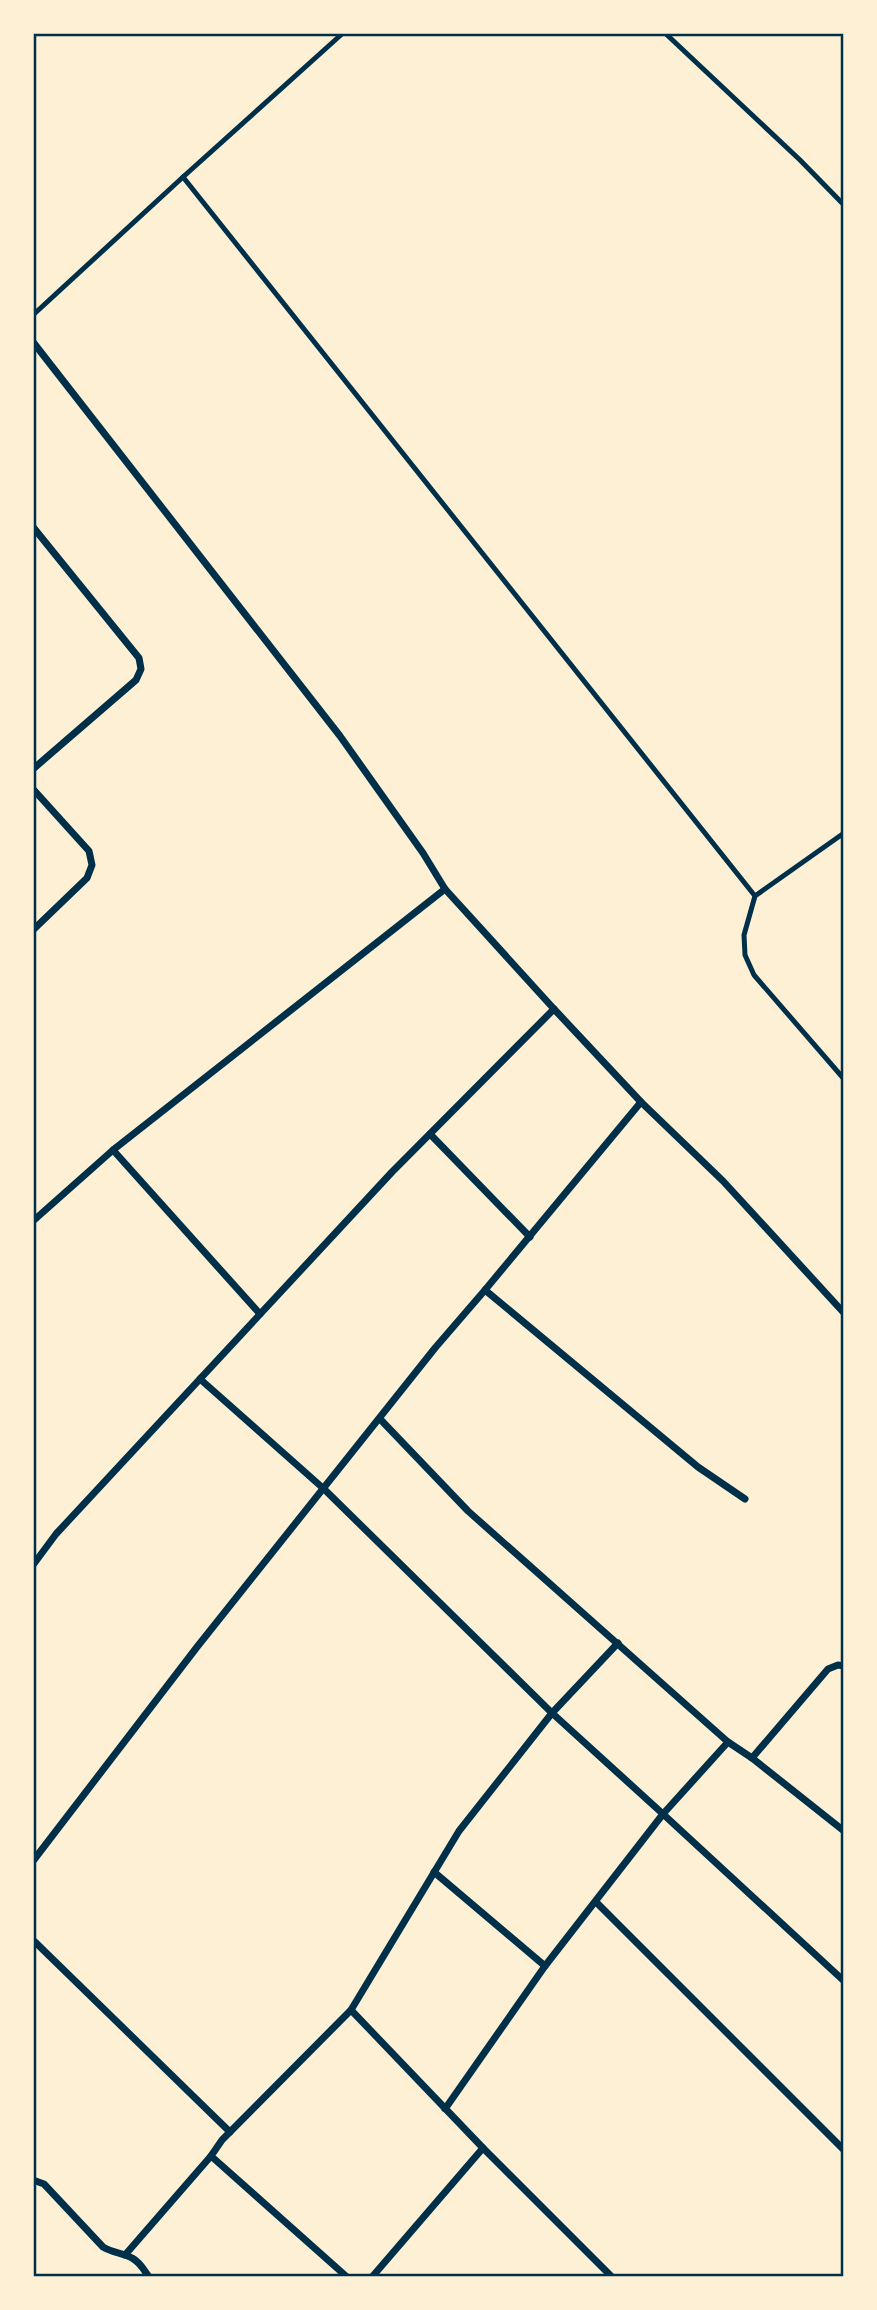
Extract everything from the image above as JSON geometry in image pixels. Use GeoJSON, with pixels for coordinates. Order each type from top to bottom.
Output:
{"type":"FeatureCollection","features":[{"type":"Feature","properties":{"kind":"street"},"geometry":{"type":"LineString","coordinates":[[33,342],[340,736],[423,853],[445,889],[641,1102],[723,1181],[844,1313]]}},
{"type":"Feature","properties":{"kind":"street"},"geometry":{"type":"LineString","coordinates":[[33,527],[139,658],[141,669],[136,680],[33,769]]}},
{"type":"Feature","properties":{"kind":"street"},"geometry":{"type":"LineString","coordinates":[[33,789],[89,851],[92,865],[87,878],[33,930]]}},
{"type":"Feature","properties":{"kind":"street"},"geometry":{"type":"LineString","coordinates":[[33,1221],[113,1150],[445,889]]}},
{"type":"Feature","properties":{"kind":"street"},"geometry":{"type":"LineString","coordinates":[[33,1565],[55,1534],[260,1314],[430,1134],[554,1009]]}},
{"type":"Feature","properties":{"kind":"street"},"geometry":{"type":"LineString","coordinates":[[33,1861],[197,1647],[435,1348],[641,1102]]}},
{"type":"Feature","properties":{"kind":"street"},"geometry":{"type":"LineString","coordinates":[[430,1134],[530,1237]]}},
{"type":"Feature","properties":{"kind":"street"},"geometry":{"type":"LineString","coordinates":[[113,1150],[260,1314]]}},
{"type":"Feature","properties":{"kind":"street"},"geometry":{"type":"LineString","coordinates":[[485,1290],[698,1467],[745,1499]]}},
{"type":"Feature","properties":{"kind":"street"},"geometry":{"type":"LineString","coordinates":[[200,1379],[324,1489],[552,1713],[844,1981]]}},
{"type":"Feature","properties":{"kind":"street"},"geometry":{"type":"LineString","coordinates":[[380,1419],[468,1511],[728,1742],[844,1831]]}},
{"type":"Feature","properties":{"kind":"street"},"geometry":{"type":"LineString","coordinates":[[125,2255],[230,2132],[351,2010],[460,1831],[552,1713],[618,1643]]}},
{"type":"Feature","properties":{"kind":"street"},"geometry":{"type":"LineString","coordinates":[[752,1758],[828,1669],[844,1666]]}},
{"type":"Feature","properties":{"kind":"street"},"geometry":{"type":"LineString","coordinates":[[445,2109],[545,1966],[663,1814],[728,1742]]}},
{"type":"Feature","properties":{"kind":"street"},"geometry":{"type":"LineString","coordinates":[[434,1872],[545,1966]]}},
{"type":"Feature","properties":{"kind":"street"},"geometry":{"type":"LineString","coordinates":[[596,1902],[844,2150]]}},
{"type":"Feature","properties":{"kind":"street"},"geometry":{"type":"LineString","coordinates":[[33,1940],[230,2132]]}},
{"type":"Feature","properties":{"kind":"street"},"geometry":{"type":"LineString","coordinates":[[351,2010],[612,2277]]}},
{"type":"Feature","properties":{"kind":"street"},"geometry":{"type":"LineString","coordinates":[[372,2277],[484,2148]]}},
{"type":"Feature","properties":{"kind":"street"},"geometry":{"type":"LineString","coordinates":[[211,2156],[347,2277]]}},
{"type":"Feature","properties":{"kind":"street"},"geometry":{"type":"LineString","coordinates":[[33,2180],[44,2184],[103,2247],[138,2262],[149,2277]]}},
{"type":"Feature","properties":{"kind":"lane"},"geometry":{"type":"LineString","coordinates":[[33,315],[342,33]]}},
{"type":"Feature","properties":{"kind":"lane"},"geometry":{"type":"LineString","coordinates":[[665,33],[844,205]]}},
{"type":"Feature","properties":{"kind":"lane"},"geometry":{"type":"LineString","coordinates":[[183,177],[755,896]]}},
{"type":"Feature","properties":{"kind":"lane"},"geometry":{"type":"LineString","coordinates":[[844,833],[755,896],[744,935],[746,954],[754,975],[844,1079]]}}]}
